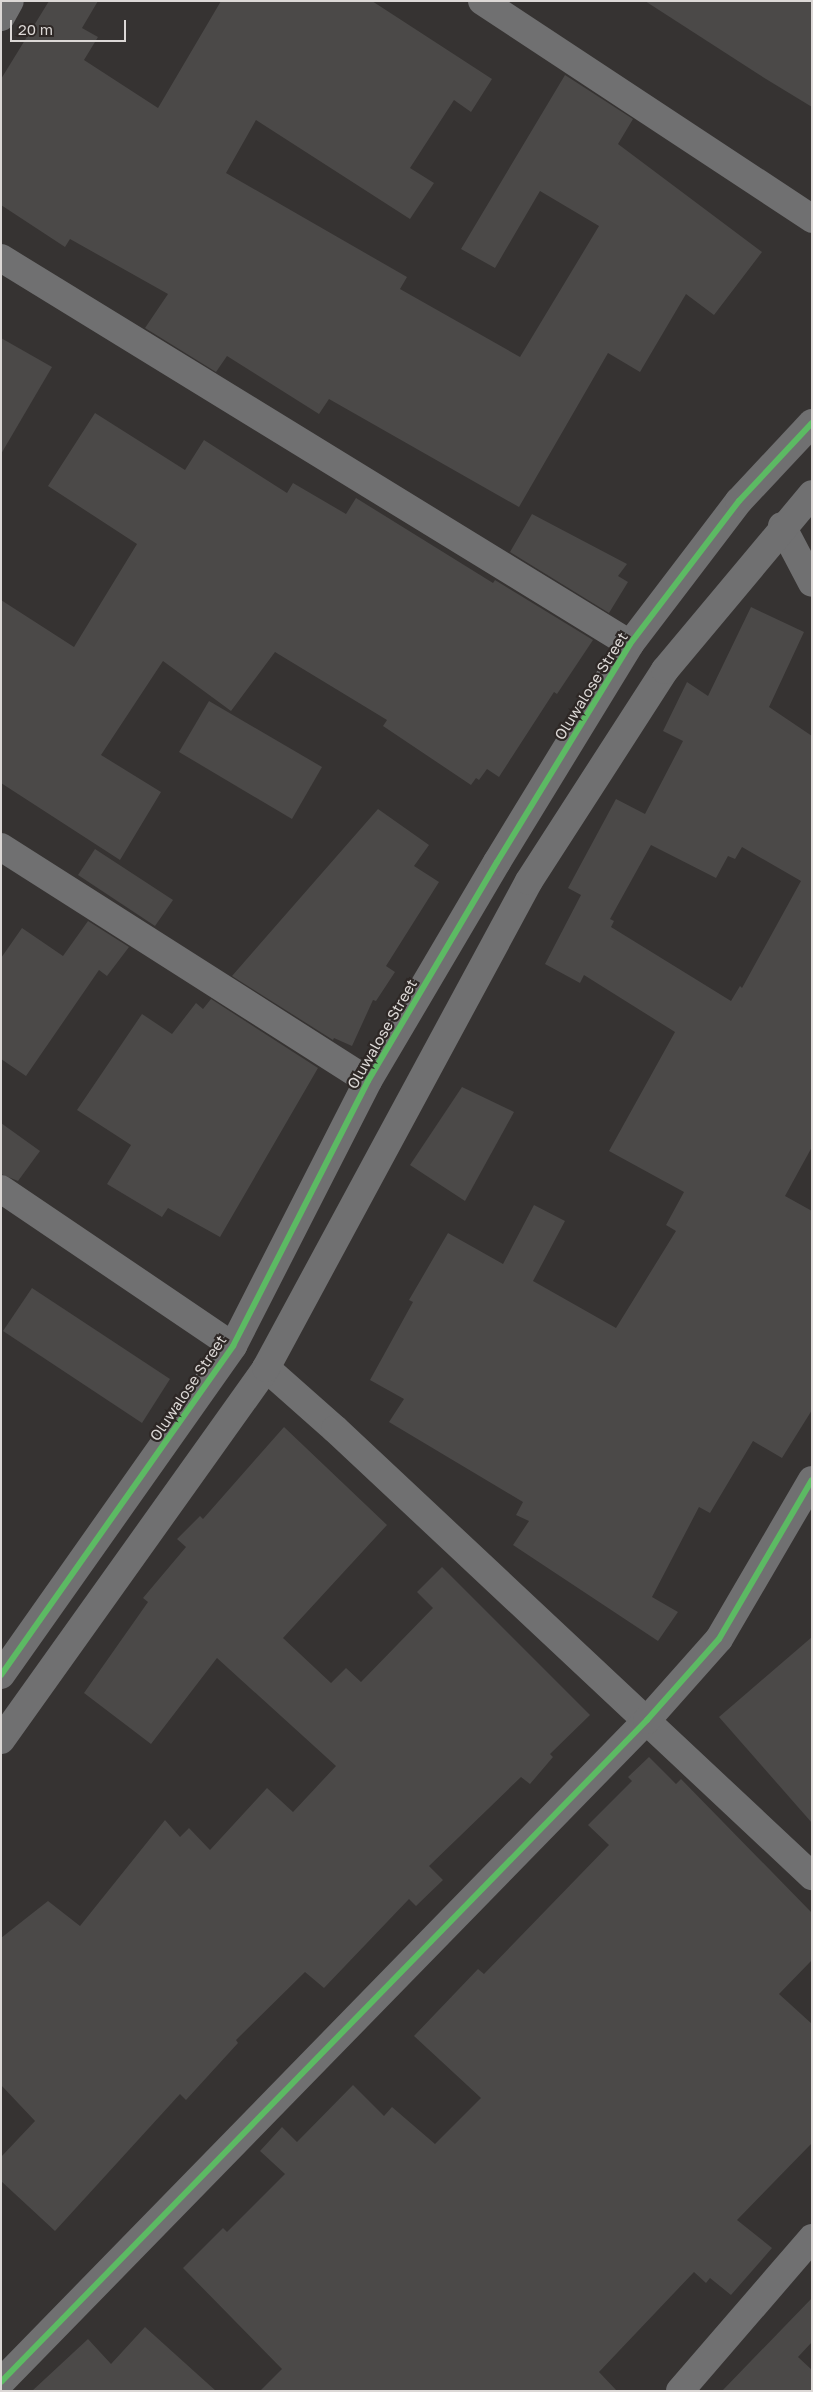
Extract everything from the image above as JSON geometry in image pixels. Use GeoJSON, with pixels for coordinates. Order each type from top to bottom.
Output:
{"type":"FeatureCollection","features":[{"type":"Feature","properties":{"kind":"street"},"geometry":{"type":"LineString","coordinates":[[1,17],[10,1]]}},
{"type":"Feature","properties":{"kind":"street"},"geometry":{"type":"LineString","coordinates":[[482,1],[812,219]]}},
{"type":"Feature","properties":{"kind":"street"},"geometry":{"type":"LineString","coordinates":[[1,258],[630,644]]}},
{"type":"Feature","properties":{"kind":"street","name":"Oluwalose Street"},"geometry":{"type":"LineString","coordinates":[[1,1675],[233,1346],[368,1081],[497,862],[630,644],[739,501],[812,423]]}},
{"type":"Feature","properties":{"kind":"street"},"geometry":{"type":"LineString","coordinates":[[1,1740],[266,1368],[529,881],[665,670],[782,526],[812,494]]}},
{"type":"Feature","properties":{"kind":"street"},"geometry":{"type":"LineString","coordinates":[[782,526],[812,582]]}},
{"type":"Feature","properties":{"kind":"street"},"geometry":{"type":"LineString","coordinates":[[1,847],[368,1081]]}},
{"type":"Feature","properties":{"kind":"street"},"geometry":{"type":"LineString","coordinates":[[497,862],[529,881]]}},
{"type":"Feature","properties":{"kind":"street"},"geometry":{"type":"LineString","coordinates":[[1,1189],[233,1346]]}},
{"type":"Feature","properties":{"kind":"street"},"geometry":{"type":"LineString","coordinates":[[266,1368],[647,1720],[812,1876]]}},
{"type":"Feature","properties":{"kind":"street"},"geometry":{"type":"LineString","coordinates":[[1,2382],[647,1720],[719,1639],[812,1480]]}},
{"type":"Feature","properties":{"kind":"street"},"geometry":{"type":"LineString","coordinates":[[680,2391],[812,2238]]}},
{"type":"Feature","properties":{"kind":"building"},"geometry":{"type":"Polygon","coordinates":[[[49,1],[98,1],[82,28],[98,37],[84,60],[158,108],[221,1],[372,1],[492,79],[471,112],[454,100],[410,168],[434,183],[410,219],[256,120],[226,173],[407,277],[400,289],[520,357],[599,226],[540,191],[495,268],[461,249],[565,75],[633,119],[618,144],[762,252],[714,315],[686,294],[640,372],[608,353],[519,507],[329,399],[319,414],[227,356],[216,372],[145,328],[168,294],[70,239],[65,247],[1,205],[1,79],[49,1]]]}},
{"type":"Feature","properties":{"kind":"building"},"geometry":{"type":"Polygon","coordinates":[[[645,1],[812,1],[812,107],[766,79],[645,1]]]}},
{"type":"Feature","properties":{"kind":"building"},"geometry":{"type":"Polygon","coordinates":[[[1,338],[52,367],[1,454],[1,338]]]}},
{"type":"Feature","properties":{"kind":"building"},"geometry":{"type":"Polygon","coordinates":[[[95,413],[185,470],[204,440],[287,493],[293,483],[346,514],[356,498],[493,583],[495,580],[593,640],[557,694],[554,692],[499,777],[487,769],[479,780],[476,778],[471,785],[383,726],[387,720],[275,652],[231,711],[163,661],[101,755],[161,792],[120,860],[1,783],[1,600],[74,647],[137,544],[48,486],[95,413]]]}},
{"type":"Feature","properties":{"kind":"building"},"geometry":{"type":"Polygon","coordinates":[[[532,514],[627,564],[618,576],[628,582],[609,613],[510,552],[532,514]]]}},
{"type":"Feature","properties":{"kind":"building"},"geometry":{"type":"Polygon","coordinates":[[[751,607],[804,632],[769,707],[812,736],[812,1147],[785,1196],[812,1211],[812,1410],[782,1458],[753,1441],[710,1513],[699,1507],[652,1597],[678,1612],[658,1641],[513,1545],[529,1521],[516,1515],[523,1502],[389,1422],[404,1399],[370,1380],[413,1302],[409,1300],[448,1233],[503,1264],[534,1205],[565,1221],[533,1281],[616,1328],[676,1231],[666,1225],[684,1192],[609,1151],[675,1032],[584,975],[580,983],[545,964],[581,895],[568,888],[616,799],[645,814],[683,741],[663,731],[687,682],[708,696],[751,607]],[[651,845],[610,919],[614,921],[611,927],[731,1001],[740,986],[742,988],[801,881],[742,847],[735,859],[728,856],[716,878],[651,845]]]}},
{"type":"Feature","properties":{"kind":"building"},"geometry":{"type":"Polygon","coordinates":[[[209,701],[322,767],[292,819],[179,752],[209,701]]]}},
{"type":"Feature","properties":{"kind":"building"},"geometry":{"type":"Polygon","coordinates":[[[378,809],[429,845],[414,866],[439,882],[386,966],[395,972],[376,1001],[373,1000],[352,1046],[334,1038],[333,1040],[232,976],[378,809]]]}},
{"type":"Feature","properties":{"kind":"building"},"geometry":{"type":"Polygon","coordinates":[[[95,849],[173,900],[155,926],[78,875],[95,849]]]}},
{"type":"Feature","properties":{"kind":"building"},"geometry":{"type":"Polygon","coordinates":[[[88,921],[129,947],[107,976],[99,970],[26,1076],[1,1059],[1,958],[22,928],[63,956],[88,921]]]}},
{"type":"Feature","properties":{"kind":"building"},"geometry":{"type":"Polygon","coordinates":[[[211,999],[318,1068],[220,1237],[168,1208],[162,1217],[107,1184],[131,1145],[77,1110],[142,1014],[172,1034],[196,1003],[203,1009],[211,999]]]}},
{"type":"Feature","properties":{"kind":"building"},"geometry":{"type":"Polygon","coordinates":[[[462,1087],[514,1112],[465,1201],[410,1165],[462,1087]]]}},
{"type":"Feature","properties":{"kind":"building"},"geometry":{"type":"Polygon","coordinates":[[[1,1123],[40,1151],[18,1181],[1,1174],[1,1123]]]}},
{"type":"Feature","properties":{"kind":"building"},"geometry":{"type":"Polygon","coordinates":[[[32,1288],[170,1379],[142,1423],[3,1331],[32,1288]]]}},
{"type":"Feature","properties":{"kind":"building"},"geometry":{"type":"Polygon","coordinates":[[[284,1427],[387,1525],[283,1638],[331,1683],[346,1668],[361,1682],[433,1608],[417,1592],[442,1567],[590,1715],[550,1754],[553,1757],[530,1784],[521,1777],[429,1866],[443,1880],[416,1906],[409,1899],[324,1988],[305,1972],[236,2040],[238,2043],[186,2100],[180,2094],[55,2231],[1,2181],[1,2157],[35,2121],[1,2085],[1,1938],[48,1901],[80,1926],[165,1820],[180,1837],[189,1828],[210,1850],[267,1788],[293,1812],[336,1766],[217,1658],[151,1744],[84,1693],[148,1602],[143,1598],[186,1547],[177,1539],[200,1516],[203,1519],[284,1427]]]}},
{"type":"Feature","properties":{"kind":"building"},"geometry":{"type":"Polygon","coordinates":[[[812,1637],[812,1823],[719,1717],[812,1637]]]}},
{"type":"Feature","properties":{"kind":"building"},"geometry":{"type":"Polygon","coordinates":[[[649,1757],[676,1784],[681,1779],[812,1913],[812,1960],[779,1994],[812,2024],[812,2143],[737,2220],[772,2248],[731,2295],[710,2278],[706,2283],[694,2272],[599,2372],[617,2391],[260,2391],[282,2369],[183,2268],[223,2228],[227,2232],[285,2174],[260,2151],[282,2127],[297,2142],[353,2085],[384,2116],[392,2107],[435,2144],[481,2098],[414,2036],[478,1969],[484,1974],[609,1845],[588,1825],[632,1781],[628,1777],[649,1757]]]}},
{"type":"Feature","properties":{"kind":"building"},"geometry":{"type":"Polygon","coordinates":[[[812,2298],[812,2342],[798,2357],[812,2370],[812,2391],[722,2391],[812,2298]]]}},
{"type":"Feature","properties":{"kind":"building"},"geometry":{"type":"Polygon","coordinates":[[[145,2327],[216,2391],[32,2391],[88,2339],[111,2364],[145,2327]]]}},
{"type":"Feature","properties":{"kind":"cycle path"},"geometry":{"type":"LineString","coordinates":[[1,1675],[233,1346],[368,1081],[497,862],[630,644],[739,501],[812,423]]}},
{"type":"Feature","properties":{"kind":"cycle path"},"geometry":{"type":"LineString","coordinates":[[1,2382],[647,1720],[719,1639],[812,1480]]}}]}
